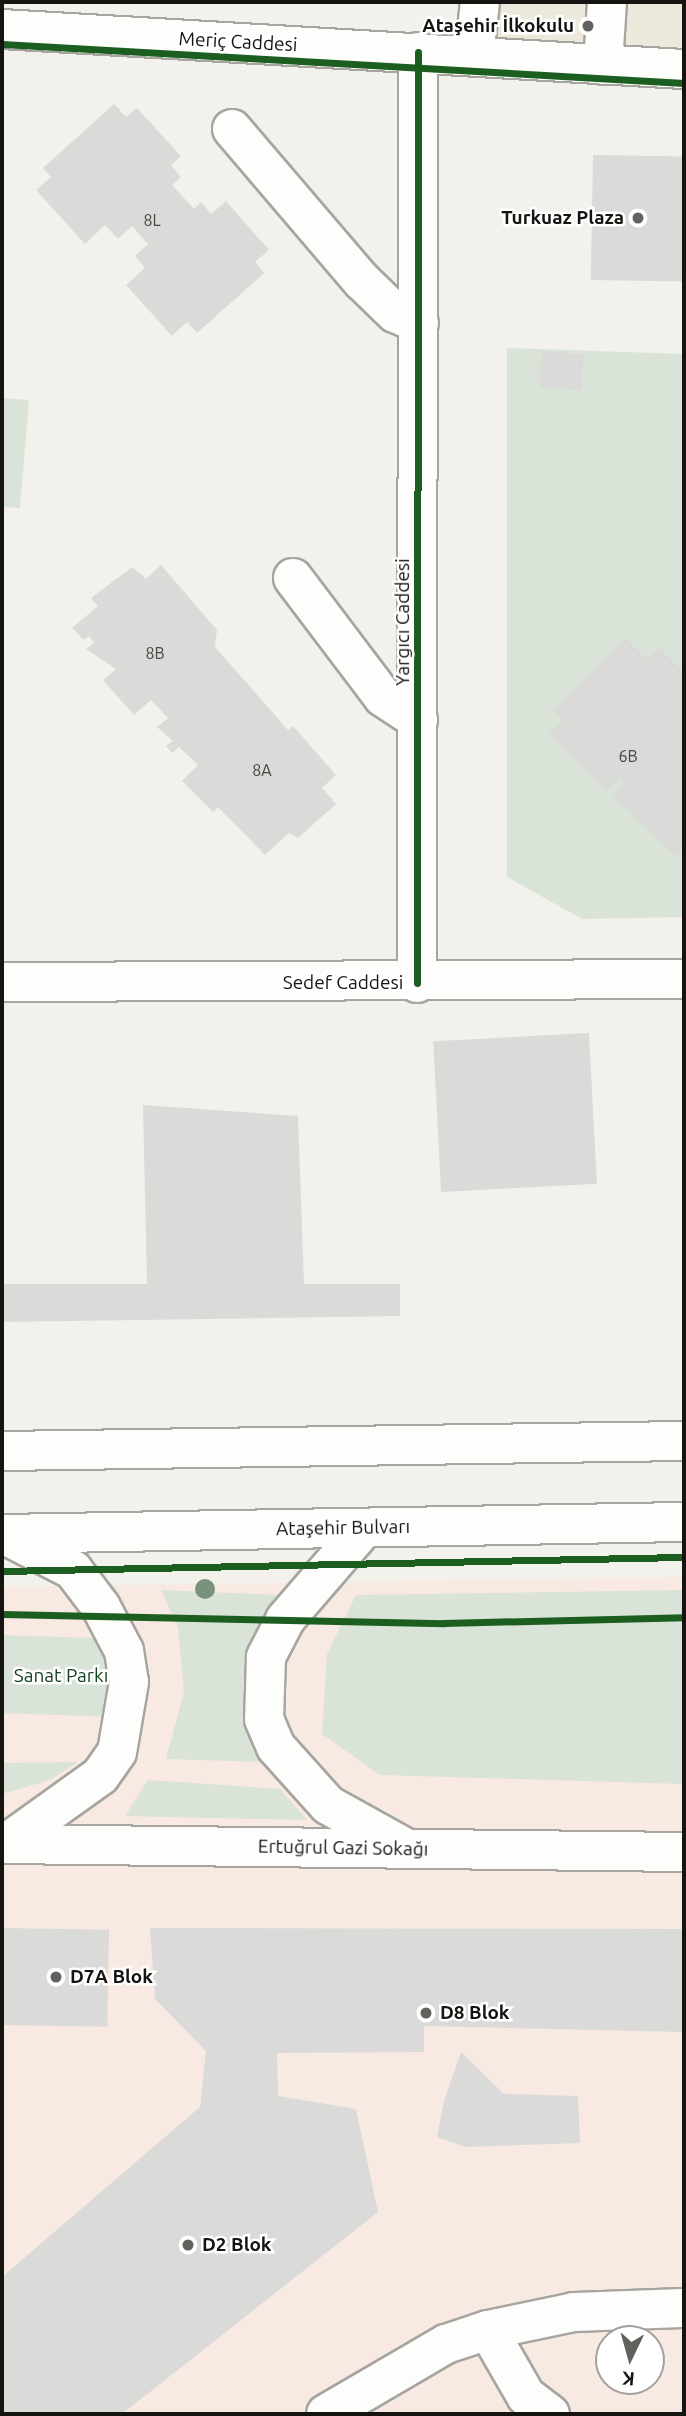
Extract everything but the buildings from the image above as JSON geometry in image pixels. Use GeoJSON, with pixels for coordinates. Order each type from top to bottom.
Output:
{"type":"FeatureCollection","features":[{"type":"Feature","properties":{"kind":"street"},"geometry":{"type":"LineString","coordinates":[[474,57],[480,2]]}},
{"type":"Feature","properties":{"kind":"street"},"geometry":{"type":"LineString","coordinates":[[603,65],[607,2]]}},
{"type":"Feature","properties":{"kind":"street","name":"Meriç Caddesi"},"geometry":{"type":"LineString","coordinates":[[2,29],[684,69]]}},
{"type":"Feature","properties":{"kind":"street","name":"Yargıcı Caddesi"},"geometry":{"type":"LineString","coordinates":[[417,983],[418,52]]}},
{"type":"Feature","properties":{"kind":"street"},"geometry":{"type":"LineString","coordinates":[[232,129],[362,281],[394,313],[419,323]]}},
{"type":"Feature","properties":{"kind":"street"},"geometry":{"type":"LineString","coordinates":[[293,578],[383,697],[418,720]]}},
{"type":"Feature","properties":{"kind":"street","name":"Sedef Caddesi"},"geometry":{"type":"LineString","coordinates":[[2,982],[417,983],[684,979]]}},
{"type":"Feature","properties":{"kind":"street"},"geometry":{"type":"LineString","coordinates":[[2,1451],[684,1441]]}},
{"type":"Feature","properties":{"kind":"street","name":"Ataşehir Bulvarı"},"geometry":{"type":"LineString","coordinates":[[2,1534],[684,1522]]}},
{"type":"Feature","properties":{"kind":"street"},"geometry":{"type":"LineString","coordinates":[[364,1528],[285,1620],[266,1657],[264,1719],[276,1747],[328,1805],[408,1849]]}},
{"type":"Feature","properties":{"kind":"street"},"geometry":{"type":"LineString","coordinates":[[2,1534],[73,1570],[101,1607],[124,1651],[129,1682],[117,1752],[100,1776],[3,1844]]}},
{"type":"Feature","properties":{"kind":"street","name":"Ertuğrul Gazi Sokağı"},"geometry":{"type":"LineString","coordinates":[[3,1844],[684,1852]]}},
{"type":"Feature","properties":{"kind":"street"},"geometry":{"type":"LineString","coordinates":[[326,2414],[446,2344],[488,2330],[574,2312],[684,2308]]}},
{"type":"Feature","properties":{"kind":"street"},"geometry":{"type":"LineString","coordinates":[[488,2330],[519,2386],[550,2414]]}},
{"type":"Feature","properties":{"kind":"shaded area","name":"Ataşehir İlkokulu"},"geometry":{"type":"Polygon","coordinates":[[[497,2],[684,2],[684,63],[488,51],[497,2]]]}},
{"type":"Feature","properties":{"kind":"shaded area"},"geometry":{"type":"Polygon","coordinates":[[[684,1577],[684,2414],[2,2414],[2,1587],[684,1577]]]}},
{"type":"Feature","properties":{"kind":"green space"},"geometry":{"type":"Polygon","coordinates":[[[507,348],[684,354],[684,917],[582,919],[507,877],[507,348]]]}},
{"type":"Feature","properties":{"kind":"green space"},"geometry":{"type":"Polygon","coordinates":[[[2,398],[29,400],[20,508],[2,507],[2,398]]]}},
{"type":"Feature","properties":{"kind":"green space"},"geometry":{"type":"Polygon","coordinates":[[[161,1590],[281,1595],[267,1762],[166,1759],[184,1692],[178,1627],[161,1590]]]}},
{"type":"Feature","properties":{"kind":"green space"},"geometry":{"type":"Polygon","coordinates":[[[684,1590],[684,1784],[380,1775],[322,1734],[327,1654],[356,1595],[684,1590]]]}},
{"type":"Feature","properties":{"kind":"green space","name":"Sanat Parkı"},"geometry":{"type":"Polygon","coordinates":[[[2,1635],[113,1639],[110,1717],[2,1713],[2,1635]]]}},
{"type":"Feature","properties":{"kind":"green space"},"geometry":{"type":"Polygon","coordinates":[[[78,1762],[50,1780],[2,1794],[2,1763],[78,1762]]]}},
{"type":"Feature","properties":{"kind":"green space"},"geometry":{"type":"Polygon","coordinates":[[[148,1780],[280,1789],[307,1820],[125,1816],[148,1780]]]}},
{"type":"Feature","properties":{"kind":"cycle path"},"geometry":{"type":"LineString","coordinates":[[2,44],[684,83]]}},
{"type":"Feature","properties":{"kind":"cycle path"},"geometry":{"type":"LineString","coordinates":[[417,983],[418,52]]}},
{"type":"Feature","properties":{"kind":"cycle path"},"geometry":{"type":"LineString","coordinates":[[2,1571],[684,1557]]}},
{"type":"Feature","properties":{"kind":"cycle path"},"geometry":{"type":"LineString","coordinates":[[2,1614],[444,1623],[684,1617]]}},
{"type":"Feature","properties":{"kind":"place","name":"Ataşehir İlkokulu"},"geometry":{"type":"Point","coordinates":[588,26]}},
{"type":"Feature","properties":{"kind":"place","name":"Turkuaz Plaza"},"geometry":{"type":"Point","coordinates":[638,218]}},
{"type":"Feature","properties":{"kind":"place","name":"D7A Blok"},"geometry":{"type":"Point","coordinates":[56,1977]}},
{"type":"Feature","properties":{"kind":"place","name":"D8 Blok"},"geometry":{"type":"Point","coordinates":[426,2013]}},
{"type":"Feature","properties":{"kind":"place","name":"D2 Blok"},"geometry":{"type":"Point","coordinates":[188,2245]}}]}
